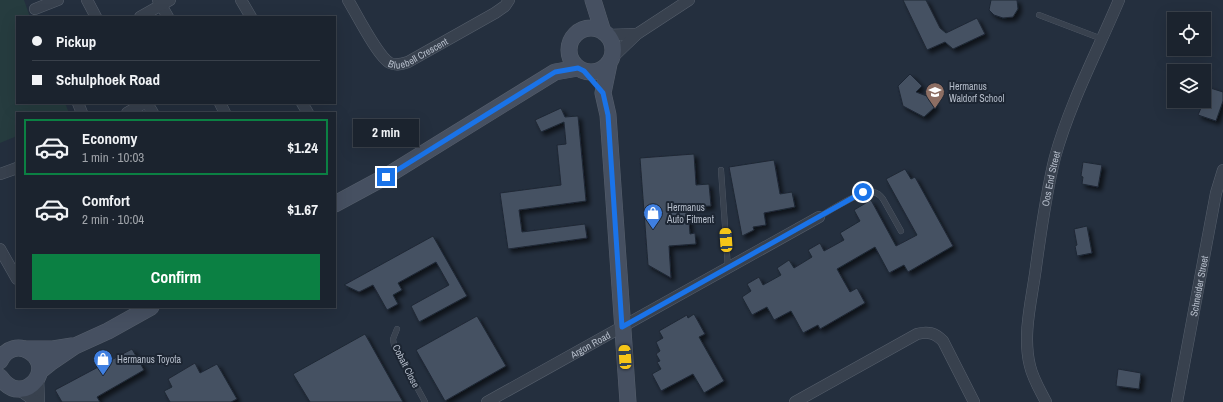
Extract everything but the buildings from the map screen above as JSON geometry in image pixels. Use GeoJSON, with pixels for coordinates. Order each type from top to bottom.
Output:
{"type":"FeatureCollection","features":[{"type":"Feature","properties":{"kind":"street"},"geometry":{"type":"LineString","coordinates":[[35,9],[58,0]]}},
{"type":"Feature","properties":{"kind":"street"},"geometry":{"type":"LineString","coordinates":[[87,0],[95,16]]}},
{"type":"Feature","properties":{"kind":"street"},"geometry":{"type":"LineString","coordinates":[[241,0],[250,16]]}},
{"type":"Feature","properties":{"kind":"street","name":"Bluebell Crescent"},"geometry":{"type":"LineString","coordinates":[[348,0],[380,53],[389,63],[400,65],[408,62],[495,13],[509,0]]}},
{"type":"Feature","properties":{"kind":"street"},"geometry":{"type":"LineString","coordinates":[[555,72],[581,70],[591,72],[604,68],[637,34],[689,0]]}},
{"type":"Feature","properties":{"kind":"street","name":"Oos End Street"},"geometry":{"type":"LineString","coordinates":[[1046,402],[1030,367],[1027,342],[1049,184],[1064,129],[1074,102],[1119,0]]}},
{"type":"Feature","properties":{"kind":"street"},"geometry":{"type":"LineString","coordinates":[[593,1],[580,31],[569,45],[569,52],[573,63],[603,93]]}},
{"type":"Feature","properties":{"kind":"street"},"geometry":{"type":"LineString","coordinates":[[593,1],[605,33],[612,45],[613,51],[603,93],[608,115],[628,402]]}},
{"type":"Feature","properties":{"kind":"street"},"geometry":{"type":"LineString","coordinates":[[142,16],[163,2],[168,16]]}},
{"type":"Feature","properties":{"kind":"street"},"geometry":{"type":"LineString","coordinates":[[580,31],[593,28],[605,33],[637,34]]}},
{"type":"Feature","properties":{"kind":"street"},"geometry":{"type":"LineString","coordinates":[[336,203],[386,177],[555,72],[569,52]]}},
{"type":"Feature","properties":{"kind":"street"},"geometry":{"type":"LineString","coordinates":[[129,112],[142,104]]}},
{"type":"Feature","properties":{"kind":"street"},"geometry":{"type":"LineString","coordinates":[[0,174],[16,168]]}},
{"type":"Feature","properties":{"kind":"street","name":"Schneider Street"},"geometry":{"type":"LineString","coordinates":[[1177,402],[1216,193],[1223,170]]}},
{"type":"Feature","properties":{"kind":"street","name":"Argon Road"},"geometry":{"type":"LineString","coordinates":[[487,402],[819,217]]}},
{"type":"Feature","properties":{"kind":"street"},"geometry":{"type":"LineString","coordinates":[[0,249],[16,277]]}},
{"type":"Feature","properties":{"kind":"street"},"geometry":{"type":"LineString","coordinates":[[10,389],[25,388],[30,386],[35,382],[39,373],[50,363],[75,346],[108,331],[149,308]]}},
{"type":"Feature","properties":{"kind":"street"},"geometry":{"type":"LineString","coordinates":[[795,402],[917,334],[925,332],[934,334],[943,341],[974,402]]}},
{"type":"Feature","properties":{"kind":"street"},"geometry":{"type":"LineString","coordinates":[[0,361],[4,354],[20,348],[53,349],[75,346]]}},
{"type":"Feature","properties":{"kind":"street"},"geometry":{"type":"LineString","coordinates":[[26,349],[32,352],[39,364],[39,402]]}},
{"type":"Feature","properties":{"kind":"street"},"geometry":{"type":"LineString","coordinates":[[0,377],[10,389],[36,402]]}},
{"type":"Feature","properties":{"kind":"lane"},"geometry":{"type":"LineString","coordinates":[[1039,15],[1102,39]]}},
{"type":"Feature","properties":{"kind":"lane"},"geometry":{"type":"LineString","coordinates":[[721,170],[728,268]]}},
{"type":"Feature","properties":{"kind":"lane"},"geometry":{"type":"LineString","coordinates":[[819,217],[863,192],[874,192],[881,196],[901,231]]}},
{"type":"Feature","properties":{"kind":"lane","name":"Cobalt Close"},"geometry":{"type":"LineString","coordinates":[[397,329],[393,339],[394,345],[425,402]]}},
{"type":"Feature","properties":{"kind":"green space"},"geometry":{"type":"Polygon","coordinates":[[[0,0],[24,0],[30,16],[16,16],[16,104],[65,104],[69,112],[16,112],[16,136],[0,143],[0,0]]]}},
{"type":"Feature","properties":{"kind":"place","name":"Hermanus Waldorf School"},"geometry":{"type":"Point","coordinates":[935,109]}},
{"type":"Feature","properties":{"kind":"place","name":"Hermanus Auto Fitment"},"geometry":{"type":"Point","coordinates":[653,230]}},
{"type":"Feature","properties":{"kind":"place","name":"Hermanus Toyota"},"geometry":{"type":"Point","coordinates":[103,376]}},
{"type":"Feature","properties":{"kind":"route"},"geometry":{"type":"LineString","coordinates":[[386,177],[555,72],[578,68],[584,71],[603,93],[608,115],[622,327],[863,192]]}}]}
